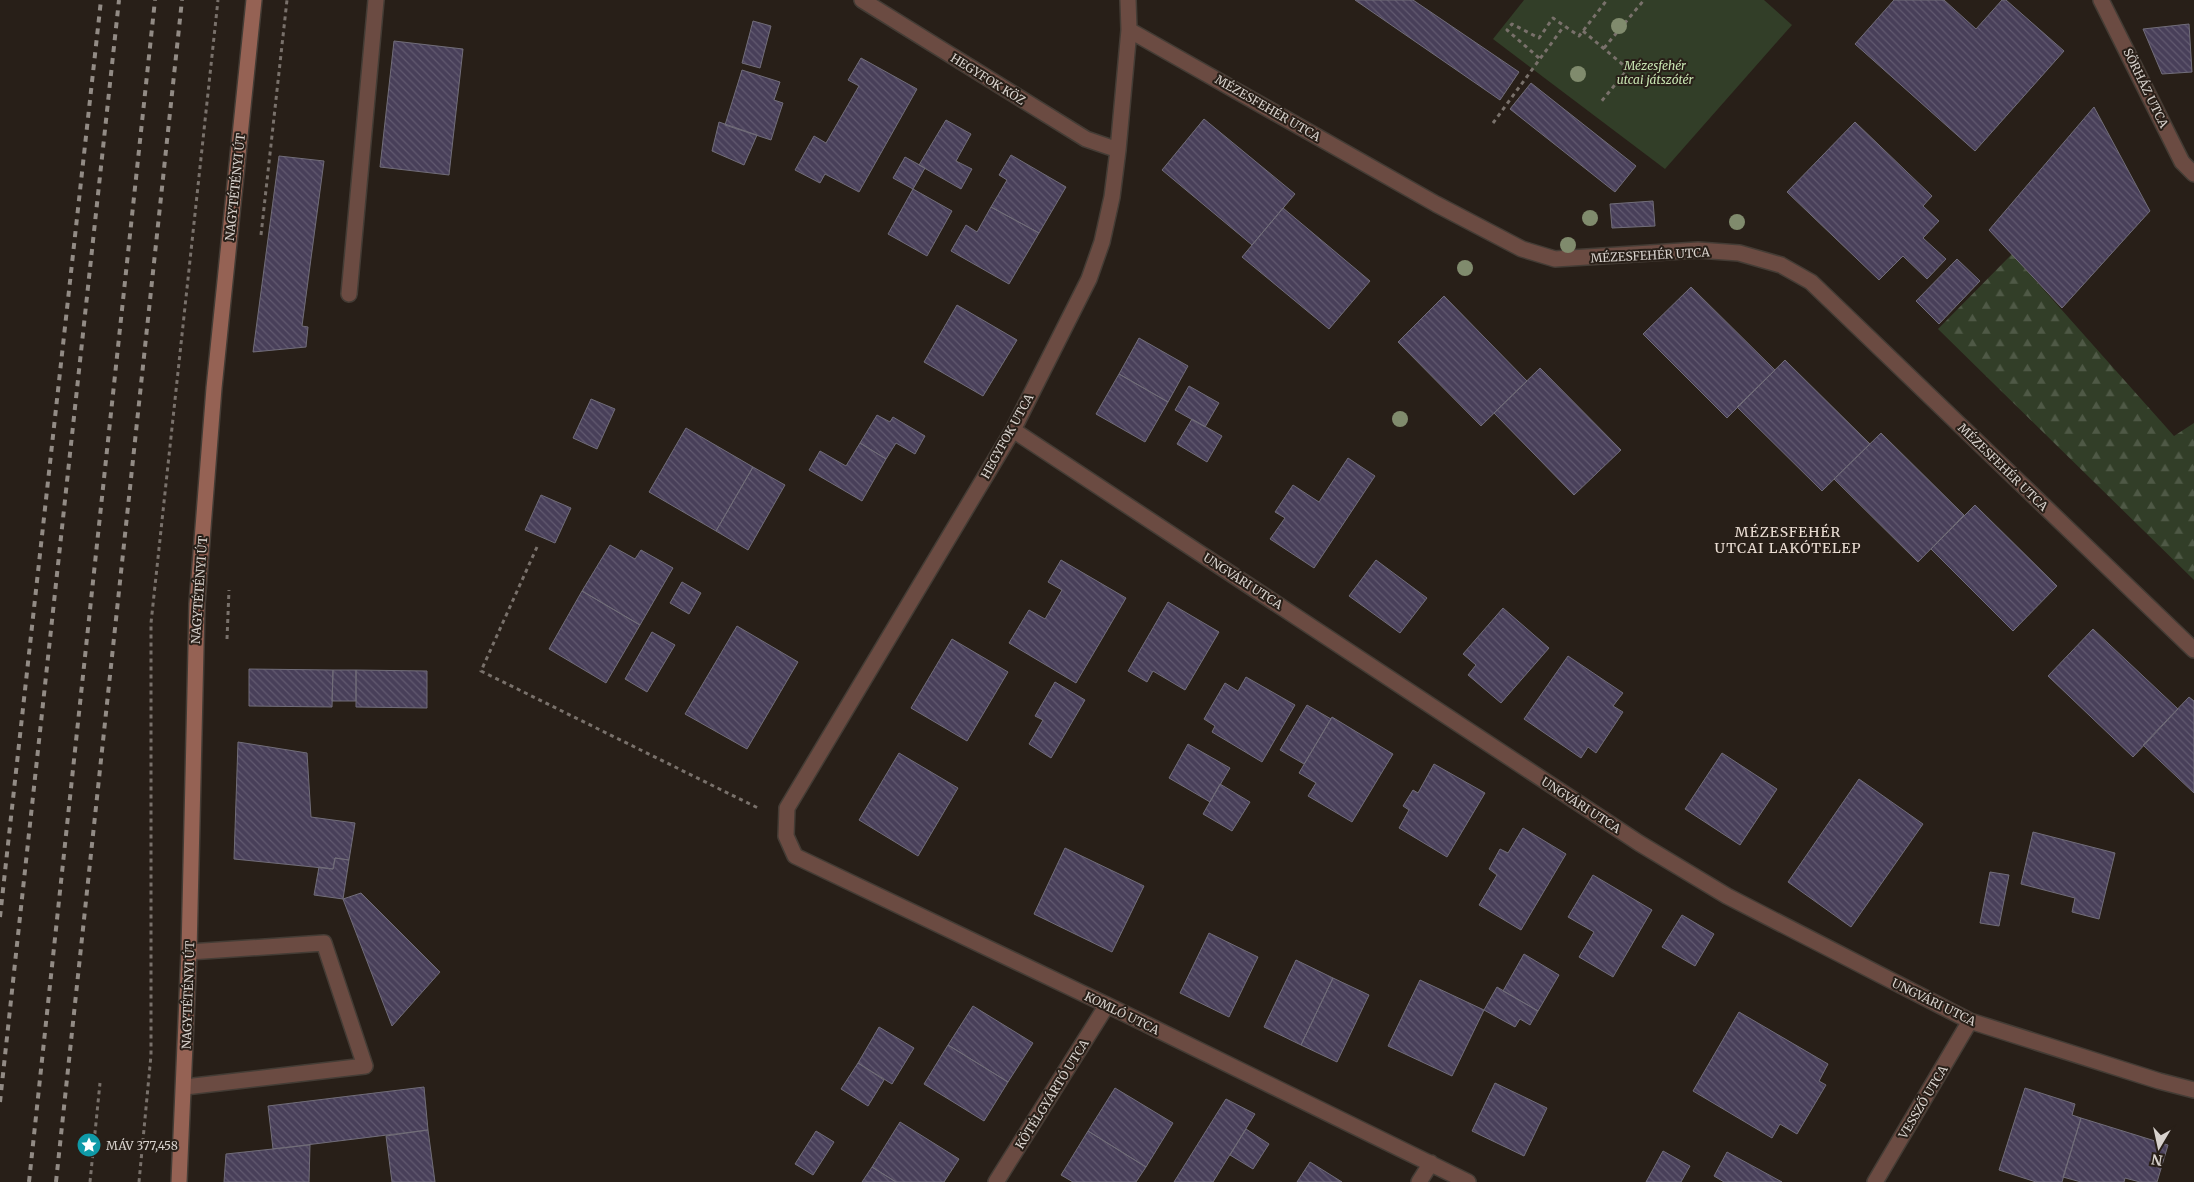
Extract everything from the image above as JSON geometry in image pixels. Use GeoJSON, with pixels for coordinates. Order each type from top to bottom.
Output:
{"type":"FeatureCollection","features":[{"type":"Feature","properties":{"kind":"main road","name":"NAGYTÉTÉNYI ÚT"},"geometry":{"type":"LineString","coordinates":[[179,1182],[190,952],[197,604],[214,388],[254,0]]}},
{"type":"Feature","properties":{"kind":"street"},"geometry":{"type":"LineString","coordinates":[[349,294],[376,0]]}},
{"type":"Feature","properties":{"kind":"street","name":"HEGYFOK KÖZ"},"geometry":{"type":"LineString","coordinates":[[862,0],[1086,139],[1118,150]]}},
{"type":"Feature","properties":{"kind":"street","name":"HEGYFOK UTCA"},"geometry":{"type":"LineString","coordinates":[[786,836],[787,808],[1013,430],[1089,279],[1102,242],[1112,197],[1129,30],[1128,0]]}},
{"type":"Feature","properties":{"kind":"street","name":"SÖRHÁZ UTCA"},"geometry":{"type":"LineString","coordinates":[[2101,0],[2182,162],[2194,174]]}},
{"type":"Feature","properties":{"kind":"street","name":"MÉZESFEHÉR UTCA"},"geometry":{"type":"LineString","coordinates":[[1129,30],[1436,204],[1522,250],[1555,259],[1698,250],[1739,253],[1789,269],[1811,282],[2194,650]]}},
{"type":"Feature","properties":{"kind":"street","name":"UNGVÁRI UTCA"},"geometry":{"type":"LineString","coordinates":[[1013,430],[1639,843],[1727,896],[1970,1021],[2159,1081],[2194,1090]]}},
{"type":"Feature","properties":{"kind":"street","name":"KOMLÓ UTCA"},"geometry":{"type":"LineString","coordinates":[[786,836],[795,856],[1107,1005],[1468,1182]]}},
{"type":"Feature","properties":{"kind":"street"},"geometry":{"type":"LineString","coordinates":[[185,1087],[365,1066],[324,943],[190,952]]}},
{"type":"Feature","properties":{"kind":"street","name":"KÖTÉLGYÁRTÓ UTCA"},"geometry":{"type":"LineString","coordinates":[[996,1182],[1107,1005]]}},
{"type":"Feature","properties":{"kind":"street","name":"VESSZŐ UTCA"},"geometry":{"type":"LineString","coordinates":[[1875,1182],[1970,1021]]}},
{"type":"Feature","properties":{"kind":"street"},"geometry":{"type":"LineString","coordinates":[[1419,1182],[1431,1163]]}},
{"type":"Feature","properties":{"kind":"path"},"geometry":{"type":"LineString","coordinates":[[260,244],[287,0]]}},
{"type":"Feature","properties":{"kind":"path"},"geometry":{"type":"LineString","coordinates":[[1539,58],[1507,30],[1512,24],[1539,38],[1553,18],[1579,36],[1607,0]]}},
{"type":"Feature","properties":{"kind":"path"},"geometry":{"type":"LineString","coordinates":[[1604,48],[1644,0]]}},
{"type":"Feature","properties":{"kind":"path"},"geometry":{"type":"LineString","coordinates":[[1492,123],[1564,26]]}},
{"type":"Feature","properties":{"kind":"path"},"geometry":{"type":"LineString","coordinates":[[1583,31],[1628,69],[1600,103]]}},
{"type":"Feature","properties":{"kind":"path"},"geometry":{"type":"LineString","coordinates":[[538,547],[481,671],[767,813],[786,836]]}},
{"type":"Feature","properties":{"kind":"path"},"geometry":{"type":"LineString","coordinates":[[227,644],[229,586]]}},
{"type":"Feature","properties":{"kind":"path"},"geometry":{"type":"LineString","coordinates":[[90,1182],[100,1083]]}},
{"type":"Feature","properties":{"kind":"green space","name":"Mézesfehér utcai játszótér"},"geometry":{"type":"Polygon","coordinates":[[[1524,0],[1764,0],[1792,25],[1665,169],[1493,39],[1524,0]]]}},
{"type":"Feature","properties":{"kind":"green space"},"geometry":{"type":"Polygon","coordinates":[[[2012,254],[2174,436],[2194,423],[2194,580],[1938,329],[2012,254]]]}},
{"type":"Feature","properties":{"kind":"building"},"geometry":{"type":"Polygon","coordinates":[[[1355,0],[1413,0],[1519,72],[1500,100],[1355,0]]]}},
{"type":"Feature","properties":{"kind":"building"},"geometry":{"type":"Polygon","coordinates":[[[1894,0],[1944,0],[1976,29],[2002,0],[2006,0],[2064,51],[1975,151],[1855,44],[1894,0]]]}},
{"type":"Feature","properties":{"kind":"building"},"geometry":{"type":"Polygon","coordinates":[[[753,21],[771,26],[760,68],[742,63],[753,21]]]}},
{"type":"Feature","properties":{"kind":"building"},"geometry":{"type":"Polygon","coordinates":[[[2189,24],[2192,72],[2162,74],[2143,29],[2189,24]]]}},
{"type":"Feature","properties":{"kind":"building"},"geometry":{"type":"Polygon","coordinates":[[[394,41],[463,49],[449,175],[380,167],[394,41]]]}},
{"type":"Feature","properties":{"kind":"building"},"geometry":{"type":"Polygon","coordinates":[[[861,58],[917,89],[859,192],[825,174],[820,183],[795,170],[814,136],[826,143],[859,86],[848,80],[861,58]]]}},
{"type":"Feature","properties":{"kind":"building"},"geometry":{"type":"Polygon","coordinates":[[[742,70],[780,82],[774,100],[783,103],[771,140],[725,125],[742,70]]]}},
{"type":"Feature","properties":{"kind":"building"},"geometry":{"type":"Polygon","coordinates":[[[1531,83],[1636,166],[1615,192],[1510,109],[1531,83]]]}},
{"type":"Feature","properties":{"kind":"building"},"geometry":{"type":"Polygon","coordinates":[[[2094,107],[2150,211],[2062,308],[1989,230],[2094,107]]]}},
{"type":"Feature","properties":{"kind":"building"},"geometry":{"type":"Polygon","coordinates":[[[1204,119],[1295,194],[1252,245],[1162,170],[1204,119]]]}},
{"type":"Feature","properties":{"kind":"building"},"geometry":{"type":"Polygon","coordinates":[[[946,120],[971,134],[956,161],[972,169],[961,189],[919,165],[946,120]]]}},
{"type":"Feature","properties":{"kind":"building"},"geometry":{"type":"Polygon","coordinates":[[[719,122],[757,135],[744,165],[712,151],[719,122]]]}},
{"type":"Feature","properties":{"kind":"building"},"geometry":{"type":"Polygon","coordinates":[[[1855,122],[1932,196],[1923,206],[1939,221],[1923,238],[1946,259],[1927,279],[1903,256],[1879,280],[1787,192],[1855,122]]]}},
{"type":"Feature","properties":{"kind":"building"},"geometry":{"type":"Polygon","coordinates":[[[1011,155],[1066,187],[1039,233],[991,207],[1007,180],[999,175],[1011,155]]]}},
{"type":"Feature","properties":{"kind":"building"},"geometry":{"type":"Polygon","coordinates":[[[279,156],[324,161],[302,326],[308,327],[306,347],[253,352],[279,156]]]}},
{"type":"Feature","properties":{"kind":"building"},"geometry":{"type":"Polygon","coordinates":[[[905,157],[925,168],[913,189],[893,178],[905,157]]]}},
{"type":"Feature","properties":{"kind":"building"},"geometry":{"type":"Polygon","coordinates":[[[913,189],[952,211],[927,256],[888,234],[913,189]]]}},
{"type":"Feature","properties":{"kind":"building"},"geometry":{"type":"Polygon","coordinates":[[[1653,201],[1655,226],[1612,228],[1610,204],[1653,201]]]}},
{"type":"Feature","properties":{"kind":"building"},"geometry":{"type":"Polygon","coordinates":[[[991,207],[1039,233],[1009,284],[951,251],[966,225],[977,232],[991,207]]]}},
{"type":"Feature","properties":{"kind":"building"},"geometry":{"type":"Polygon","coordinates":[[[1283,208],[1370,281],[1329,329],[1242,257],[1283,208]]]}},
{"type":"Feature","properties":{"kind":"building"},"geometry":{"type":"Polygon","coordinates":[[[1957,259],[1980,281],[1939,324],[1916,301],[1957,259]]]}},
{"type":"Feature","properties":{"kind":"building"},"geometry":{"type":"Polygon","coordinates":[[[1691,287],[1775,370],[1727,418],[1643,334],[1691,287]]]}},
{"type":"Feature","properties":{"kind":"building"},"geometry":{"type":"Polygon","coordinates":[[[1444,296],[1527,381],[1481,426],[1398,342],[1444,296]]]}},
{"type":"Feature","properties":{"kind":"building"},"geometry":{"type":"Polygon","coordinates":[[[957,305],[1017,340],[983,396],[924,362],[957,305]]]}},
{"type":"Feature","properties":{"kind":"building"},"geometry":{"type":"Polygon","coordinates":[[[1139,338],[1188,366],[1168,402],[1119,374],[1139,338]]]}},
{"type":"Feature","properties":{"kind":"building"},"geometry":{"type":"Polygon","coordinates":[[[1785,360],[1870,444],[1822,491],[1737,407],[1785,360]]]}},
{"type":"Feature","properties":{"kind":"building"},"geometry":{"type":"Polygon","coordinates":[[[1540,368],[1621,450],[1574,495],[1494,413],[1540,368]]]}},
{"type":"Feature","properties":{"kind":"building"},"geometry":{"type":"Polygon","coordinates":[[[1119,374],[1168,402],[1145,442],[1096,414],[1119,374]]]}},
{"type":"Feature","properties":{"kind":"building"},"geometry":{"type":"Polygon","coordinates":[[[1189,386],[1219,403],[1205,427],[1175,410],[1189,386]]]}},
{"type":"Feature","properties":{"kind":"building"},"geometry":{"type":"Polygon","coordinates":[[[591,399],[615,409],[597,449],[573,438],[591,399]]]}},
{"type":"Feature","properties":{"kind":"building"},"geometry":{"type":"Polygon","coordinates":[[[877,415],[890,422],[893,417],[925,436],[915,454],[896,443],[886,459],[860,443],[877,415]]]}},
{"type":"Feature","properties":{"kind":"building"},"geometry":{"type":"Polygon","coordinates":[[[1192,419],[1222,436],[1207,462],[1177,444],[1192,419]]]}},
{"type":"Feature","properties":{"kind":"building"},"geometry":{"type":"Polygon","coordinates":[[[686,428],[753,467],[716,531],[649,492],[686,428]]]}},
{"type":"Feature","properties":{"kind":"building"},"geometry":{"type":"Polygon","coordinates":[[[1881,433],[1964,515],[1918,562],[1834,479],[1881,433]]]}},
{"type":"Feature","properties":{"kind":"building"},"geometry":{"type":"Polygon","coordinates":[[[860,443],[886,459],[862,501],[809,470],[820,451],[846,466],[860,443]]]}},
{"type":"Feature","properties":{"kind":"building"},"geometry":{"type":"Polygon","coordinates":[[[1348,458],[1375,476],[1314,568],[1270,539],[1285,518],[1275,512],[1293,485],[1319,502],[1348,458]]]}},
{"type":"Feature","properties":{"kind":"building"},"geometry":{"type":"Polygon","coordinates":[[[753,467],[785,485],[748,550],[716,531],[753,467]]]}},
{"type":"Feature","properties":{"kind":"building"},"geometry":{"type":"Polygon","coordinates":[[[541,495],[571,508],[555,543],[525,530],[541,495]]]}},
{"type":"Feature","properties":{"kind":"building"},"geometry":{"type":"Polygon","coordinates":[[[1975,505],[2057,586],[2013,631],[1931,549],[1975,505]]]}},
{"type":"Feature","properties":{"kind":"building"},"geometry":{"type":"Polygon","coordinates":[[[610,545],[635,559],[641,550],[673,568],[640,625],[582,591],[610,545]]]}},
{"type":"Feature","properties":{"kind":"building"},"geometry":{"type":"Polygon","coordinates":[[[1061,560],[1126,598],[1076,683],[1009,643],[1029,610],[1045,619],[1062,590],[1048,582],[1061,560]]]}},
{"type":"Feature","properties":{"kind":"building"},"geometry":{"type":"Polygon","coordinates":[[[1376,560],[1427,598],[1400,633],[1349,596],[1376,560]]]}},
{"type":"Feature","properties":{"kind":"building"},"geometry":{"type":"Polygon","coordinates":[[[682,582],[701,593],[689,614],[670,603],[682,582]]]}},
{"type":"Feature","properties":{"kind":"building"},"geometry":{"type":"Polygon","coordinates":[[[582,591],[640,625],[606,683],[549,649],[582,591]]]}},
{"type":"Feature","properties":{"kind":"building"},"geometry":{"type":"Polygon","coordinates":[[[1168,602],[1219,632],[1185,690],[1153,671],[1147,682],[1128,671],[1168,602]]]}},
{"type":"Feature","properties":{"kind":"building"},"geometry":{"type":"Polygon","coordinates":[[[1503,608],[1549,648],[1501,703],[1468,675],[1476,665],[1463,654],[1503,608]]]}},
{"type":"Feature","properties":{"kind":"building"},"geometry":{"type":"Polygon","coordinates":[[[737,626],[798,662],[747,749],[685,714],[737,626]]]}},
{"type":"Feature","properties":{"kind":"building"},"geometry":{"type":"Polygon","coordinates":[[[2093,629],[2178,709],[2133,757],[2048,676],[2093,629]]]}},
{"type":"Feature","properties":{"kind":"building"},"geometry":{"type":"Polygon","coordinates":[[[652,632],[675,645],[647,692],[625,679],[652,632]]]}},
{"type":"Feature","properties":{"kind":"building"},"geometry":{"type":"Polygon","coordinates":[[[952,639],[1008,672],[967,741],[911,708],[952,639]]]}},
{"type":"Feature","properties":{"kind":"building"},"geometry":{"type":"Polygon","coordinates":[[[1568,656],[1623,693],[1613,706],[1623,712],[1596,753],[1588,747],[1581,758],[1524,719],[1568,656]]]}},
{"type":"Feature","properties":{"kind":"building"},"geometry":{"type":"Polygon","coordinates":[[[249,669],[333,670],[332,707],[249,706],[249,669]]]}},
{"type":"Feature","properties":{"kind":"building"},"geometry":{"type":"Polygon","coordinates":[[[333,670],[356,670],[356,701],[332,701],[333,670]]]}},
{"type":"Feature","properties":{"kind":"building"},"geometry":{"type":"Polygon","coordinates":[[[356,670],[427,671],[427,708],[356,707],[356,670]]]}},
{"type":"Feature","properties":{"kind":"building"},"geometry":{"type":"Polygon","coordinates":[[[1246,677],[1295,705],[1262,762],[1212,732],[1215,726],[1204,719],[1225,683],[1238,691],[1246,677]]]}},
{"type":"Feature","properties":{"kind":"building"},"geometry":{"type":"Polygon","coordinates":[[[1055,682],[1085,700],[1051,758],[1029,744],[1043,720],[1035,716],[1055,682]]]}},
{"type":"Feature","properties":{"kind":"building"},"geometry":{"type":"Polygon","coordinates":[[[2189,697],[2194,701],[2194,793],[2143,745],[2189,697]]]}},
{"type":"Feature","properties":{"kind":"building"},"geometry":{"type":"Polygon","coordinates":[[[1307,705],[1331,719],[1304,764],[1280,750],[1307,705]]]}},
{"type":"Feature","properties":{"kind":"building"},"geometry":{"type":"Polygon","coordinates":[[[1332,717],[1393,754],[1352,822],[1308,796],[1316,783],[1299,773],[1332,717]]]}},
{"type":"Feature","properties":{"kind":"building"},"geometry":{"type":"Polygon","coordinates":[[[238,742],[307,753],[311,817],[355,823],[349,860],[335,858],[333,869],[234,859],[238,742]]]}},
{"type":"Feature","properties":{"kind":"building"},"geometry":{"type":"Polygon","coordinates":[[[1188,744],[1230,768],[1210,802],[1169,778],[1188,744]]]}},
{"type":"Feature","properties":{"kind":"building"},"geometry":{"type":"Polygon","coordinates":[[[899,753],[958,788],[918,856],[859,820],[899,753]]]}},
{"type":"Feature","properties":{"kind":"building"},"geometry":{"type":"Polygon","coordinates":[[[1722,753],[1777,789],[1740,845],[1685,809],[1722,753]]]}},
{"type":"Feature","properties":{"kind":"building"},"geometry":{"type":"Polygon","coordinates":[[[1434,764],[1485,793],[1447,857],[1399,828],[1409,810],[1403,806],[1413,790],[1418,793],[1434,764]]]}},
{"type":"Feature","properties":{"kind":"building"},"geometry":{"type":"Polygon","coordinates":[[[1859,779],[1923,824],[1851,927],[1788,882],[1859,779]]]}},
{"type":"Feature","properties":{"kind":"building"},"geometry":{"type":"Polygon","coordinates":[[[1220,784],[1250,802],[1232,831],[1203,814],[1220,784]]]}},
{"type":"Feature","properties":{"kind":"building"},"geometry":{"type":"Polygon","coordinates":[[[1523,828],[1566,854],[1521,930],[1479,905],[1497,875],[1489,869],[1500,849],[1508,853],[1523,828]]]}},
{"type":"Feature","properties":{"kind":"building"},"geometry":{"type":"Polygon","coordinates":[[[2033,832],[2115,853],[2099,919],[2072,912],[2075,898],[2021,884],[2033,832]]]}},
{"type":"Feature","properties":{"kind":"building"},"geometry":{"type":"Polygon","coordinates":[[[1065,848],[1144,886],[1112,952],[1034,914],[1065,848]]]}},
{"type":"Feature","properties":{"kind":"building"},"geometry":{"type":"Polygon","coordinates":[[[335,858],[349,860],[343,899],[314,895],[319,867],[333,869],[335,858]]]}},
{"type":"Feature","properties":{"kind":"building"},"geometry":{"type":"Polygon","coordinates":[[[1990,872],[2009,875],[1999,926],[1980,923],[1990,872]]]}},
{"type":"Feature","properties":{"kind":"building"},"geometry":{"type":"Polygon","coordinates":[[[1593,875],[1652,910],[1613,977],[1579,957],[1594,932],[1568,917],[1593,875]]]}},
{"type":"Feature","properties":{"kind":"building"},"geometry":{"type":"Polygon","coordinates":[[[361,893],[440,972],[392,1026],[343,899],[361,893]]]}},
{"type":"Feature","properties":{"kind":"building"},"geometry":{"type":"Polygon","coordinates":[[[1682,915],[1714,934],[1695,966],[1662,947],[1682,915]]]}},
{"type":"Feature","properties":{"kind":"building"},"geometry":{"type":"Polygon","coordinates":[[[1209,933],[1258,957],[1229,1017],[1180,993],[1209,933]]]}},
{"type":"Feature","properties":{"kind":"building"},"geometry":{"type":"Polygon","coordinates":[[[1524,954],[1559,975],[1538,1011],[1503,991],[1524,954]]]}},
{"type":"Feature","properties":{"kind":"building"},"geometry":{"type":"Polygon","coordinates":[[[1296,960],[1333,978],[1301,1045],[1264,1027],[1296,960]]]}},
{"type":"Feature","properties":{"kind":"building"},"geometry":{"type":"Polygon","coordinates":[[[1333,978],[1369,995],[1337,1062],[1301,1045],[1333,978]]]}},
{"type":"Feature","properties":{"kind":"building"},"geometry":{"type":"Polygon","coordinates":[[[1420,980],[1484,1010],[1452,1076],[1388,1046],[1420,980]]]}},
{"type":"Feature","properties":{"kind":"building"},"geometry":{"type":"Polygon","coordinates":[[[1497,987],[1538,1011],[1530,1025],[1520,1019],[1515,1027],[1484,1010],[1497,987]]]}},
{"type":"Feature","properties":{"kind":"building"},"geometry":{"type":"Polygon","coordinates":[[[973,1006],[1033,1043],[1008,1082],[948,1045],[973,1006]]]}},
{"type":"Feature","properties":{"kind":"building"},"geometry":{"type":"Polygon","coordinates":[[[1739,1012],[1828,1064],[1819,1081],[1826,1085],[1797,1134],[1780,1124],[1772,1138],[1693,1091],[1739,1012]]]}},
{"type":"Feature","properties":{"kind":"building"},"geometry":{"type":"Polygon","coordinates":[[[879,1027],[914,1048],[892,1084],[858,1063],[879,1027]]]}},
{"type":"Feature","properties":{"kind":"building"},"geometry":{"type":"Polygon","coordinates":[[[948,1045],[1008,1082],[984,1121],[924,1084],[948,1045]]]}},
{"type":"Feature","properties":{"kind":"building"},"geometry":{"type":"Polygon","coordinates":[[[858,1063],[884,1080],[868,1106],[841,1089],[858,1063]]]}},
{"type":"Feature","properties":{"kind":"building"},"geometry":{"type":"Polygon","coordinates":[[[1495,1083],[1547,1108],[1524,1156],[1472,1131],[1495,1083]]]}},
{"type":"Feature","properties":{"kind":"building"},"geometry":{"type":"Polygon","coordinates":[[[424,1087],[428,1130],[273,1149],[268,1106],[424,1087]]]}},
{"type":"Feature","properties":{"kind":"building"},"geometry":{"type":"Polygon","coordinates":[[[1115,1088],[1173,1123],[1146,1167],[1088,1131],[1115,1088]]]}},
{"type":"Feature","properties":{"kind":"building"},"geometry":{"type":"Polygon","coordinates":[[[2025,1088],[2075,1104],[2072,1115],[2081,1118],[2062,1182],[2036,1182],[1999,1170],[2025,1088]]]}},
{"type":"Feature","properties":{"kind":"building"},"geometry":{"type":"Polygon","coordinates":[[[1226,1099],[1255,1114],[1213,1182],[1174,1182],[1226,1099]]]}},
{"type":"Feature","properties":{"kind":"building"},"geometry":{"type":"Polygon","coordinates":[[[2081,1118],[2168,1145],[2157,1182],[2140,1182],[2125,1178],[2124,1182],[2081,1182],[2063,1177],[2081,1118]]]}},
{"type":"Feature","properties":{"kind":"building"},"geometry":{"type":"Polygon","coordinates":[[[900,1122],[959,1159],[944,1182],[896,1182],[872,1167],[900,1122]]]}},
{"type":"Feature","properties":{"kind":"building"},"geometry":{"type":"Polygon","coordinates":[[[1246,1129],[1269,1144],[1253,1169],[1230,1155],[1246,1129]]]}},
{"type":"Feature","properties":{"kind":"building"},"geometry":{"type":"Polygon","coordinates":[[[428,1130],[435,1182],[392,1182],[386,1136],[428,1130]]]}},
{"type":"Feature","properties":{"kind":"building"},"geometry":{"type":"Polygon","coordinates":[[[816,1131],[834,1142],[813,1175],[795,1164],[816,1131]]]}},
{"type":"Feature","properties":{"kind":"building"},"geometry":{"type":"Polygon","coordinates":[[[1088,1131],[1146,1167],[1136,1182],[1073,1182],[1061,1175],[1088,1131]]]}},
{"type":"Feature","properties":{"kind":"building"},"geometry":{"type":"Polygon","coordinates":[[[310,1145],[309,1182],[224,1182],[226,1154],[310,1145]]]}},
{"type":"Feature","properties":{"kind":"building"},"geometry":{"type":"Polygon","coordinates":[[[1663,1151],[1690,1166],[1681,1182],[1646,1182],[1663,1151]]]}},
{"type":"Feature","properties":{"kind":"building"},"geometry":{"type":"Polygon","coordinates":[[[1727,1152],[1782,1182],[1724,1182],[1714,1176],[1727,1152]]]}},
{"type":"Feature","properties":{"kind":"building"},"geometry":{"type":"Polygon","coordinates":[[[1310,1162],[1342,1182],[1297,1182],[1310,1162]]]}},
{"type":"Feature","properties":{"kind":"building"},"geometry":{"type":"Polygon","coordinates":[[[872,1167],[896,1182],[862,1182],[872,1167]]]}},
{"type":"Feature","properties":{"kind":"railway"},"geometry":{"type":"LineString","coordinates":[[0,917],[101,0]]}},
{"type":"Feature","properties":{"kind":"railway"},"geometry":{"type":"LineString","coordinates":[[0,1102],[119,0]]}},
{"type":"Feature","properties":{"kind":"railway"},"geometry":{"type":"LineString","coordinates":[[29,1182],[155,0]]}},
{"type":"Feature","properties":{"kind":"railway"},"geometry":{"type":"LineString","coordinates":[[56,1182],[182,0]]}},
{"type":"Feature","properties":{"kind":"place","name":"MÁV 377,458"},"geometry":{"type":"Point","coordinates":[89,1145]}},
{"type":"Feature","properties":{"kind":"district","name":"MÉZESFEHÉR UTCAI LAKÓTELEP"},"geometry":{"type":"Point","coordinates":[1788,540]}}]}
